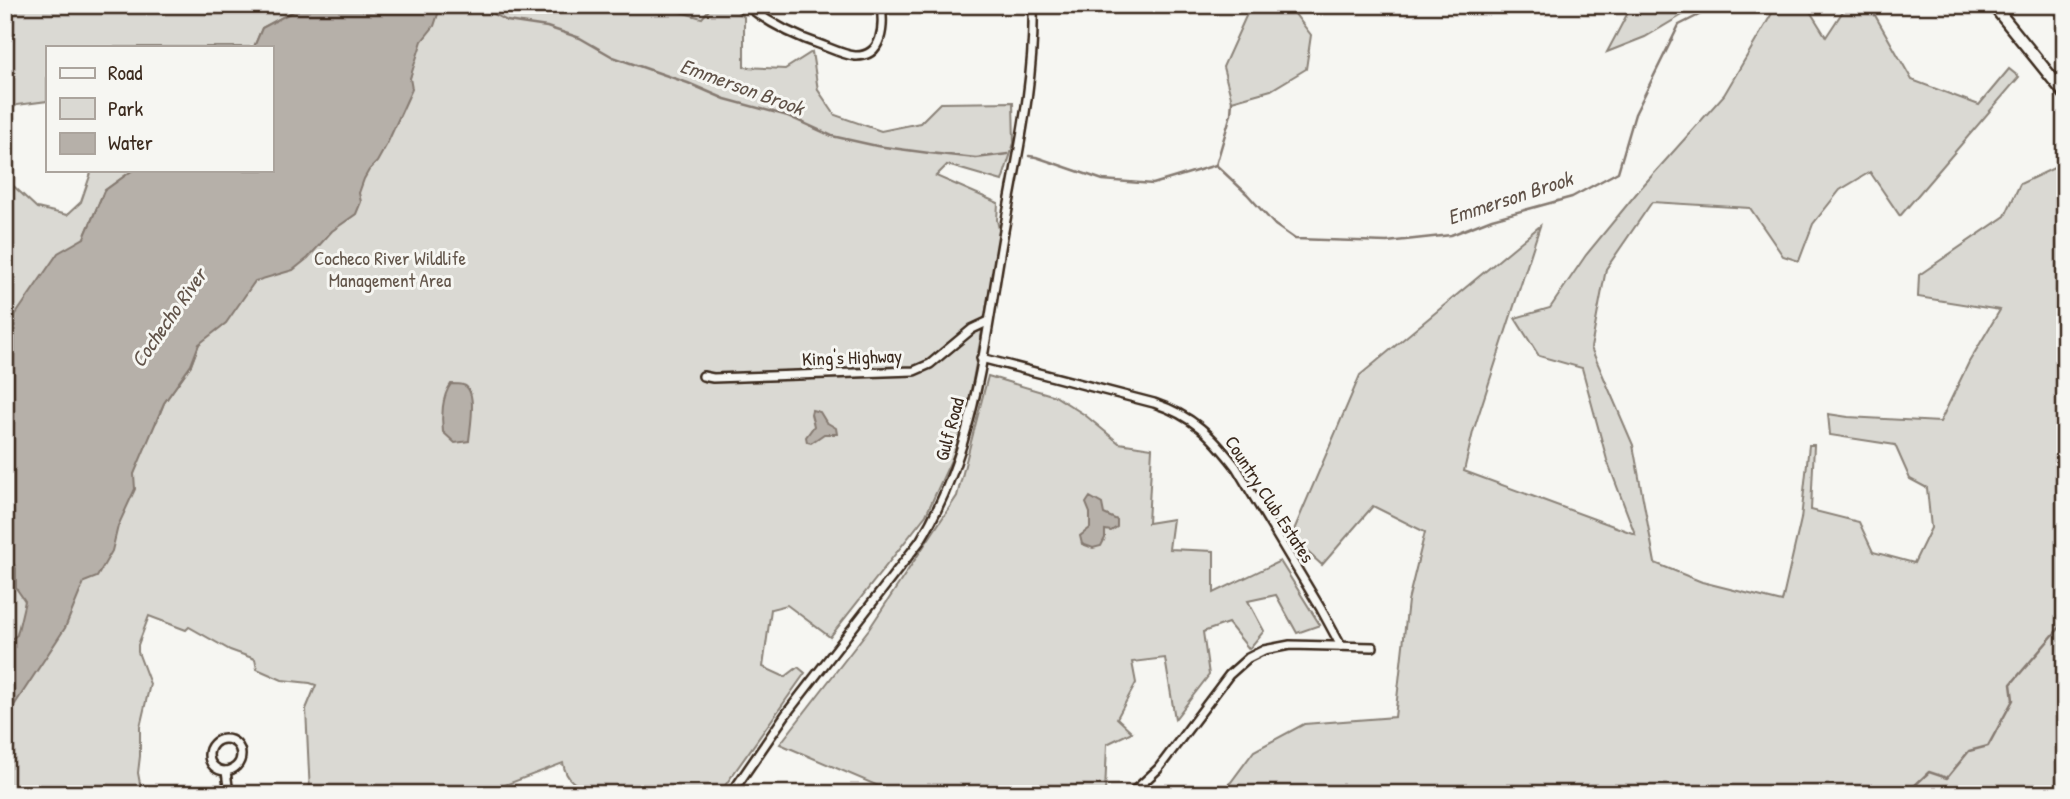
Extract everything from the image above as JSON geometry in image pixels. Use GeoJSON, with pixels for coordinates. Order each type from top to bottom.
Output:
{"type":"FeatureCollection","features":[{"type":"Feature","properties":{"kind":"main road"},"geometry":{"type":"LineString","coordinates":[[1993,5],[2065,94]]}},
{"type":"Feature","properties":{"kind":"street"},"geometry":{"type":"LineString","coordinates":[[746,5],[768,23],[784,31],[853,56],[871,52],[877,46],[882,31],[881,5]]}},
{"type":"Feature","properties":{"kind":"street","name":"Gulf Road"},"geometry":{"type":"LineString","coordinates":[[731,794],[786,714],[902,565],[933,519],[956,468],[971,417],[1023,124],[1031,59],[1033,5]]}},
{"type":"Feature","properties":{"kind":"street","name":"King's Highway"},"geometry":{"type":"LineString","coordinates":[[702,376],[713,379],[914,371],[930,364],[972,329],[987,323]]}},
{"type":"Feature","properties":{"kind":"street","name":"Country Club Estates"},"geometry":{"type":"LineString","coordinates":[[981,358],[1154,403],[1195,422],[1236,467],[1341,646]]}},
{"type":"Feature","properties":{"kind":"street"},"geometry":{"type":"LineString","coordinates":[[1133,792],[1164,761],[1229,675],[1248,658],[1264,650],[1282,646],[1373,647]]}},
{"type":"Feature","properties":{"kind":"street"},"geometry":{"type":"LineString","coordinates":[[225,738],[235,741],[242,754],[239,764],[226,771],[215,768],[209,758],[214,742],[225,738]]}},
{"type":"Feature","properties":{"kind":"street"},"geometry":{"type":"LineString","coordinates":[[226,771],[229,794]]}},
{"type":"Feature","properties":{"kind":"green space"},"geometry":{"type":"Polygon","coordinates":[[[5,5],[305,5],[262,28],[254,46],[46,46],[46,101],[17,105],[5,113],[5,5]]]}},
{"type":"Feature","properties":{"kind":"green space","name":"Cocheco River Wildlife Management Area"},"geometry":{"type":"Polygon","coordinates":[[[441,5],[671,5],[677,11],[702,18],[713,5],[731,5],[744,17],[744,67],[785,69],[812,52],[818,90],[835,115],[881,131],[920,123],[940,103],[1013,102],[1014,143],[1002,181],[947,165],[936,176],[998,203],[1000,234],[963,434],[926,515],[830,637],[787,605],[771,609],[763,667],[785,677],[798,667],[805,673],[719,794],[599,791],[573,782],[563,763],[505,785],[509,794],[310,794],[306,709],[316,685],[282,680],[257,669],[255,659],[230,650],[189,627],[186,630],[149,616],[138,645],[150,684],[140,727],[138,773],[142,794],[5,794],[5,712],[10,708],[77,587],[164,403],[191,365],[199,344],[255,281],[267,277],[410,78],[419,43],[441,5]]]}},
{"type":"Feature","properties":{"kind":"green space"},"geometry":{"type":"Polygon","coordinates":[[[1251,5],[1288,5],[1311,35],[1306,69],[1271,90],[1232,101],[1223,67],[1251,5]]]}},
{"type":"Feature","properties":{"kind":"green space"},"geometry":{"type":"Polygon","coordinates":[[[1632,5],[1699,5],[1645,37],[1607,52],[1632,5]]]}},
{"type":"Feature","properties":{"kind":"green space"},"geometry":{"type":"Polygon","coordinates":[[[1782,5],[1806,5],[1826,37],[1847,5],[1879,5],[1872,10],[1912,80],[1979,105],[2009,69],[2019,77],[1900,216],[1870,172],[1840,190],[1813,224],[1799,261],[1783,256],[1750,208],[1652,202],[1606,269],[1591,348],[1633,445],[1655,563],[1702,582],[1782,602],[1801,519],[1809,445],[1814,445],[1811,510],[1859,522],[1873,552],[1914,563],[1931,528],[1927,488],[1910,479],[1895,445],[1830,435],[1828,414],[1940,422],[1969,362],[2000,310],[1918,297],[1919,275],[2005,216],[2020,184],[2054,168],[2065,180],[2065,794],[1216,794],[1231,782],[1254,751],[1304,724],[1395,717],[1408,601],[1425,532],[1373,506],[1322,565],[1291,537],[1360,375],[1540,226],[1473,432],[1464,471],[1635,534],[1607,460],[1582,368],[1539,356],[1515,318],[1550,308],[1586,255],[1640,189],[1724,95],[1774,10],[1782,5]]]}},
{"type":"Feature","properties":{"kind":"green space"},"geometry":{"type":"Polygon","coordinates":[[[91,172],[130,172],[104,191],[84,238],[5,330],[5,178],[37,208],[67,215],[81,202],[91,172]]]}},
{"type":"Feature","properties":{"kind":"green space"},"geometry":{"type":"Polygon","coordinates":[[[988,376],[1055,396],[1085,415],[1119,443],[1152,448],[1148,523],[1173,519],[1169,549],[1214,551],[1214,593],[1280,561],[1320,625],[1297,633],[1276,595],[1248,601],[1264,631],[1249,649],[1228,623],[1203,632],[1209,675],[1175,719],[1165,658],[1132,662],[1136,683],[1117,718],[1132,732],[1107,744],[1105,794],[897,794],[780,744],[869,629],[957,496],[988,376]]]}},
{"type":"Feature","properties":{"kind":"green space"},"geometry":{"type":"Polygon","coordinates":[[[5,486],[23,511],[25,608],[17,635],[5,645],[5,486]]]}},
{"type":"Feature","properties":{"kind":"water","name":"Cochecho River"},"geometry":{"type":"Polygon","coordinates":[[[305,5],[441,5],[434,26],[422,41],[410,78],[412,89],[387,144],[364,179],[359,193],[361,202],[356,214],[332,231],[308,258],[293,270],[255,281],[226,323],[199,344],[191,365],[164,403],[134,474],[135,489],[118,526],[112,551],[97,577],[84,582],[65,628],[15,704],[5,712],[5,644],[17,635],[25,601],[16,588],[16,568],[5,551],[5,330],[58,253],[84,238],[104,191],[130,172],[273,172],[273,46],[254,46],[262,28],[305,5]]]}},
{"type":"Feature","properties":{"kind":"water"},"geometry":{"type":"Polygon","coordinates":[[[451,384],[463,385],[468,388],[470,394],[472,410],[469,441],[455,443],[443,432],[443,407],[451,384]]]}},
{"type":"Feature","properties":{"kind":"water"},"geometry":{"type":"Polygon","coordinates":[[[812,410],[820,412],[826,422],[836,428],[837,434],[824,434],[811,443],[807,442],[806,437],[814,426],[812,410]]]}},
{"type":"Feature","properties":{"kind":"water"},"geometry":{"type":"Polygon","coordinates":[[[1090,497],[1102,504],[1104,514],[1117,520],[1117,527],[1111,531],[1105,530],[1101,546],[1093,548],[1082,544],[1080,536],[1090,528],[1090,513],[1086,503],[1090,497]]]}},
{"type":"Feature","properties":{"kind":"waterway","name":"Emmerson Brook"},"geometry":{"type":"LineString","coordinates":[[476,5],[507,21],[547,27],[580,38],[613,57],[725,99],[788,116],[832,136],[877,146],[976,158],[1008,154]]}},
{"type":"Feature","properties":{"kind":"waterway","name":"Emmerson Brook"},"geometry":{"type":"LineString","coordinates":[[1216,165],[1275,225],[1295,239],[1387,242],[1451,235],[1492,219],[1572,197],[1618,172],[1635,114],[1679,25],[1719,5]]}},
{"type":"Feature","properties":{"kind":"waterway"},"geometry":{"type":"LineString","coordinates":[[1216,165],[1231,114],[1232,101]]}},
{"type":"Feature","properties":{"kind":"waterway","name":"Emmerson Brook"},"geometry":{"type":"LineString","coordinates":[[1029,156],[1103,180],[1153,184],[1216,165]]}},
{"type":"Feature","properties":{"kind":"waterway"},"geometry":{"type":"LineString","coordinates":[[1909,794],[1929,772],[1947,778],[1969,751],[1988,746],[2013,700],[2011,684],[2060,627],[2065,627]]}}]}
